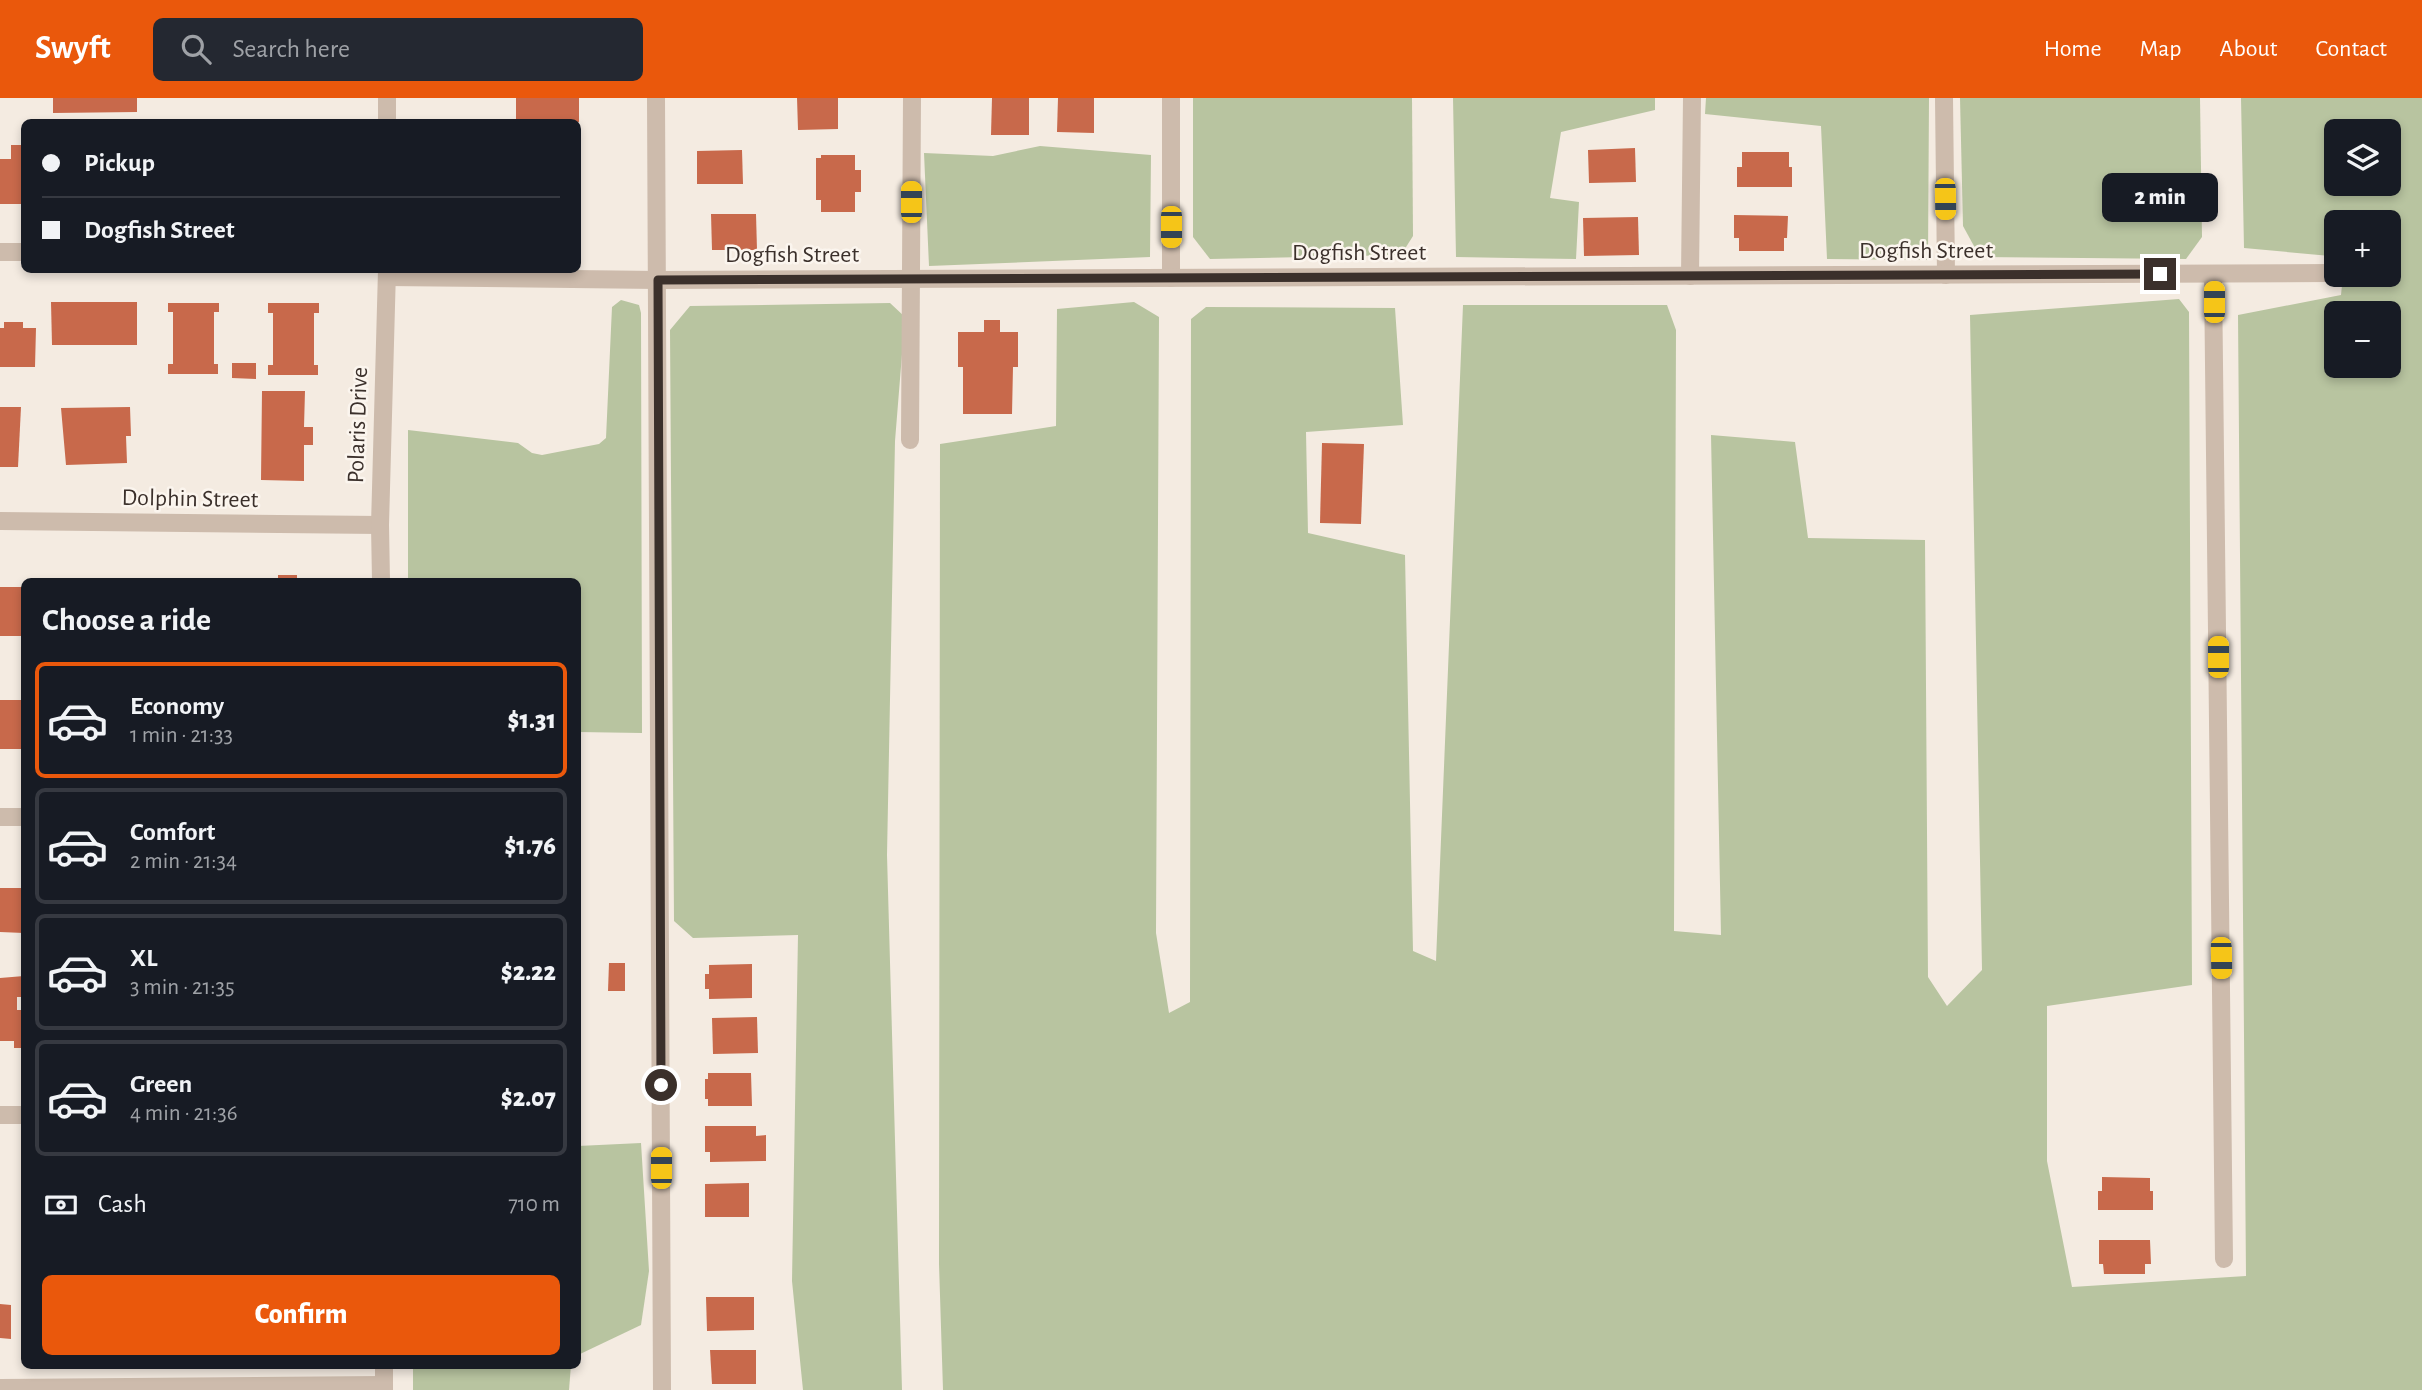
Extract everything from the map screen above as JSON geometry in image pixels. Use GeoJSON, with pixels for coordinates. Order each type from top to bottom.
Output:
{"type":"FeatureCollection","features":[{"type":"Feature","properties":{"kind":"street"},"geometry":{"type":"LineString","coordinates":[[387,98],[387,119]]}},
{"type":"Feature","properties":{"kind":"street"},"geometry":{"type":"LineString","coordinates":[[656,98],[662,1390]]}},
{"type":"Feature","properties":{"kind":"street"},"geometry":{"type":"LineString","coordinates":[[910,440],[912,98]]}},
{"type":"Feature","properties":{"kind":"street"},"geometry":{"type":"LineString","coordinates":[[1171,98],[1171,278]]}},
{"type":"Feature","properties":{"kind":"street"},"geometry":{"type":"LineString","coordinates":[[1690,276],[1692,98]]}},
{"type":"Feature","properties":{"kind":"street"},"geometry":{"type":"LineString","coordinates":[[1944,98],[1946,275]]}},
{"type":"Feature","properties":{"kind":"street"},"geometry":{"type":"LineString","coordinates":[[0,252],[21,252]]}},
{"type":"Feature","properties":{"kind":"street","name":"Dogfish Street"},"geometry":{"type":"LineString","coordinates":[[387,273],[658,280],[2324,274]]}},
{"type":"Feature","properties":{"kind":"street","name":"Polaris Drive"},"geometry":{"type":"LineString","coordinates":[[381,578],[387,273]]}},
{"type":"Feature","properties":{"kind":"street"},"geometry":{"type":"LineString","coordinates":[[2214,274],[2224,1259]]}},
{"type":"Feature","properties":{"kind":"street","name":"Dolphin Street"},"geometry":{"type":"LineString","coordinates":[[0,522],[380,525]]}},
{"type":"Feature","properties":{"kind":"street"},"geometry":{"type":"LineString","coordinates":[[0,817],[21,817]]}},
{"type":"Feature","properties":{"kind":"street"},"geometry":{"type":"LineString","coordinates":[[0,1115],[21,1115]]}},
{"type":"Feature","properties":{"kind":"street"},"geometry":{"type":"LineString","coordinates":[[0,1388],[384,1387],[384,1369]]}},
{"type":"Feature","properties":{"kind":"green space"},"geometry":{"type":"Polygon","coordinates":[[[1193,98],[1412,98],[1413,236],[1401,255],[1210,259],[1193,237],[1193,98]]]}},
{"type":"Feature","properties":{"kind":"green space"},"geometry":{"type":"Polygon","coordinates":[[[1453,98],[1655,98],[1655,110],[1561,132],[1550,198],[1579,202],[1576,259],[1456,257],[1453,98]]]}},
{"type":"Feature","properties":{"kind":"green space"},"geometry":{"type":"Polygon","coordinates":[[[1706,98],[1929,98],[1928,260],[1827,259],[1821,126],[1705,114],[1706,98]]]}},
{"type":"Feature","properties":{"kind":"green space"},"geometry":{"type":"Polygon","coordinates":[[[1960,98],[2200,98],[2202,237],[2186,259],[1980,257],[1963,226],[1960,98]]]}},
{"type":"Feature","properties":{"kind":"green space"},"geometry":{"type":"Polygon","coordinates":[[[2241,98],[2422,98],[2422,1390],[943,1390],[939,1264],[940,444],[1056,426],[1057,309],[1134,302],[1159,317],[1156,933],[1169,1013],[1190,1002],[1191,319],[1206,307],[1395,308],[1403,425],[1306,432],[1308,533],[1405,555],[1413,951],[1436,961],[1463,305],[1667,305],[1676,330],[1674,931],[1721,935],[1711,435],[1795,442],[1808,538],[1925,540],[1928,977],[1947,1006],[1982,970],[1970,315],[2179,299],[2189,312],[2192,985],[2047,1006],[2047,1161],[2072,1287],[2246,1276],[2238,315],[2341,295],[2342,287],[2401,287],[2401,210],[2324,210],[2324,255],[2244,248],[2241,98]]]}},
{"type":"Feature","properties":{"kind":"green space"},"geometry":{"type":"Polygon","coordinates":[[[1040,146],[1151,155],[1150,257],[929,266],[924,153],[993,156],[1040,146]]]}},
{"type":"Feature","properties":{"kind":"green space"},"geometry":{"type":"Polygon","coordinates":[[[621,300],[639,305],[641,313],[642,733],[581,732],[581,578],[408,578],[408,430],[518,443],[532,453],[542,455],[599,444],[606,438],[612,307],[621,300]]]}},
{"type":"Feature","properties":{"kind":"green space"},"geometry":{"type":"Polygon","coordinates":[[[890,303],[905,317],[895,441],[887,855],[902,1390],[803,1390],[792,1281],[798,935],[693,938],[674,921],[670,330],[690,306],[890,303]]]}},
{"type":"Feature","properties":{"kind":"green space"},"geometry":{"type":"Polygon","coordinates":[[[641,1143],[649,1271],[641,1325],[581,1354],[581,1146],[641,1143]]]}},
{"type":"Feature","properties":{"kind":"green space"},"geometry":{"type":"Polygon","coordinates":[[[413,1369],[571,1369],[569,1390],[413,1390],[413,1369]]]}},
{"type":"Feature","properties":{"kind":"building"},"geometry":{"type":"Polygon","coordinates":[[[53,98],[137,98],[137,112],[53,113],[53,98]]]}},
{"type":"Feature","properties":{"kind":"building"},"geometry":{"type":"Polygon","coordinates":[[[516,98],[579,98],[579,119],[516,119],[516,98]]]}},
{"type":"Feature","properties":{"kind":"building"},"geometry":{"type":"Polygon","coordinates":[[[797,98],[838,98],[838,129],[798,130],[797,98]]]}},
{"type":"Feature","properties":{"kind":"building"},"geometry":{"type":"Polygon","coordinates":[[[992,98],[1029,98],[1029,135],[991,135],[992,98]]]}},
{"type":"Feature","properties":{"kind":"building"},"geometry":{"type":"Polygon","coordinates":[[[1058,98],[1094,98],[1094,133],[1057,132],[1058,98]]]}},
{"type":"Feature","properties":{"kind":"building"},"geometry":{"type":"Polygon","coordinates":[[[11,145],[21,145],[21,204],[0,204],[0,159],[11,159],[11,145]]]}},
{"type":"Feature","properties":{"kind":"building"},"geometry":{"type":"Polygon","coordinates":[[[1635,148],[1636,182],[1589,183],[1588,150],[1635,148]]]}},
{"type":"Feature","properties":{"kind":"building"},"geometry":{"type":"Polygon","coordinates":[[[742,150],[743,184],[697,184],[697,151],[742,150]]]}},
{"type":"Feature","properties":{"kind":"building"},"geometry":{"type":"Polygon","coordinates":[[[1742,152],[1789,152],[1792,187],[1737,187],[1737,167],[1742,167],[1742,152]]]}},
{"type":"Feature","properties":{"kind":"building"},"geometry":{"type":"Polygon","coordinates":[[[821,155],[855,155],[855,170],[861,170],[861,192],[855,192],[855,212],[821,212],[821,200],[816,200],[816,158],[821,158],[821,155]]]}},
{"type":"Feature","properties":{"kind":"building"},"geometry":{"type":"Polygon","coordinates":[[[711,214],[756,214],[757,250],[712,250],[711,214]]]}},
{"type":"Feature","properties":{"kind":"building"},"geometry":{"type":"Polygon","coordinates":[[[1734,215],[1788,216],[1784,251],[1739,251],[1739,238],[1734,238],[1734,215]]]}},
{"type":"Feature","properties":{"kind":"building"},"geometry":{"type":"Polygon","coordinates":[[[1638,217],[1639,255],[1584,256],[1583,218],[1638,217]]]}},
{"type":"Feature","properties":{"kind":"building"},"geometry":{"type":"Polygon","coordinates":[[[51,302],[137,302],[137,345],[52,345],[51,302]]]}},
{"type":"Feature","properties":{"kind":"building"},"geometry":{"type":"Polygon","coordinates":[[[168,303],[219,303],[219,312],[214,312],[214,364],[218,364],[218,374],[168,374],[168,364],[173,364],[173,312],[168,312],[168,303]]]}},
{"type":"Feature","properties":{"kind":"building"},"geometry":{"type":"Polygon","coordinates":[[[268,303],[319,303],[319,313],[314,313],[314,365],[318,365],[318,375],[268,375],[268,365],[273,365],[273,313],[268,313],[268,303]]]}},
{"type":"Feature","properties":{"kind":"building"},"geometry":{"type":"Polygon","coordinates":[[[984,320],[1000,320],[1000,332],[1018,332],[1018,367],[1013,367],[1012,414],[963,414],[963,367],[958,367],[958,332],[984,332],[984,320]]]}},
{"type":"Feature","properties":{"kind":"building"},"geometry":{"type":"Polygon","coordinates":[[[4,322],[23,322],[23,328],[36,328],[35,367],[0,367],[0,328],[4,328],[4,322]]]}},
{"type":"Feature","properties":{"kind":"building"},"geometry":{"type":"Polygon","coordinates":[[[232,363],[256,363],[256,379],[232,378],[232,363]]]}},
{"type":"Feature","properties":{"kind":"building"},"geometry":{"type":"Polygon","coordinates":[[[262,391],[305,391],[304,427],[313,427],[313,445],[304,445],[304,481],[261,480],[262,391]]]}},
{"type":"Feature","properties":{"kind":"building"},"geometry":{"type":"Polygon","coordinates":[[[0,407],[21,407],[18,467],[0,467],[0,407]]]}},
{"type":"Feature","properties":{"kind":"building"},"geometry":{"type":"Polygon","coordinates":[[[130,407],[131,436],[126,436],[127,463],[66,465],[61,408],[130,407]]]}},
{"type":"Feature","properties":{"kind":"building"},"geometry":{"type":"Polygon","coordinates":[[[1322,443],[1364,444],[1361,524],[1320,523],[1322,443]]]}},
{"type":"Feature","properties":{"kind":"building"},"geometry":{"type":"Polygon","coordinates":[[[278,575],[297,575],[297,578],[278,578],[278,575]]]}},
{"type":"Feature","properties":{"kind":"building"},"geometry":{"type":"Polygon","coordinates":[[[0,587],[21,587],[21,636],[0,636],[0,587]]]}},
{"type":"Feature","properties":{"kind":"building"},"geometry":{"type":"Polygon","coordinates":[[[0,700],[21,700],[21,749],[0,749],[0,700]]]}},
{"type":"Feature","properties":{"kind":"building"},"geometry":{"type":"Polygon","coordinates":[[[0,888],[21,888],[21,933],[0,932],[0,888]]]}},
{"type":"Feature","properties":{"kind":"building"},"geometry":{"type":"Polygon","coordinates":[[[609,963],[625,963],[625,991],[608,991],[609,963]]]}},
{"type":"Feature","properties":{"kind":"building"},"geometry":{"type":"Polygon","coordinates":[[[752,964],[752,998],[709,999],[709,989],[705,989],[705,974],[709,974],[709,965],[752,964]]]}},
{"type":"Feature","properties":{"kind":"building"},"geometry":{"type":"Polygon","coordinates":[[[21,976],[21,997],[17,997],[17,1010],[21,1010],[21,1048],[14,1048],[14,1041],[0,1041],[0,978],[21,976]]]}},
{"type":"Feature","properties":{"kind":"building"},"geometry":{"type":"Polygon","coordinates":[[[757,1017],[758,1053],[713,1054],[712,1018],[757,1017]]]}},
{"type":"Feature","properties":{"kind":"building"},"geometry":{"type":"Polygon","coordinates":[[[708,1073],[751,1073],[752,1106],[708,1106],[708,1099],[705,1099],[705,1079],[708,1079],[708,1073]]]}},
{"type":"Feature","properties":{"kind":"building"},"geometry":{"type":"Polygon","coordinates":[[[705,1126],[756,1126],[756,1136],[766,1135],[766,1161],[710,1162],[710,1152],[705,1152],[705,1126]]]}},
{"type":"Feature","properties":{"kind":"building"},"geometry":{"type":"Polygon","coordinates":[[[2102,1177],[2150,1178],[2153,1210],[2098,1210],[2098,1191],[2102,1191],[2102,1177]]]}},
{"type":"Feature","properties":{"kind":"building"},"geometry":{"type":"Polygon","coordinates":[[[749,1183],[749,1217],[705,1217],[705,1184],[749,1183]]]}},
{"type":"Feature","properties":{"kind":"building"},"geometry":{"type":"Polygon","coordinates":[[[2099,1240],[2150,1240],[2151,1264],[2145,1264],[2145,1274],[2104,1274],[2103,1264],[2099,1264],[2099,1240]]]}},
{"type":"Feature","properties":{"kind":"building"},"geometry":{"type":"Polygon","coordinates":[[[706,1297],[754,1297],[754,1330],[707,1331],[706,1297]]]}},
{"type":"Feature","properties":{"kind":"building"},"geometry":{"type":"Polygon","coordinates":[[[0,1304],[11,1305],[11,1339],[0,1338],[0,1304]]]}},
{"type":"Feature","properties":{"kind":"building"},"geometry":{"type":"Polygon","coordinates":[[[710,1350],[756,1350],[756,1384],[712,1384],[710,1350]]]}},
{"type":"Feature","properties":{"kind":"route"},"geometry":{"type":"LineString","coordinates":[[661,1085],[658,280],[2160,274]]}}]}
